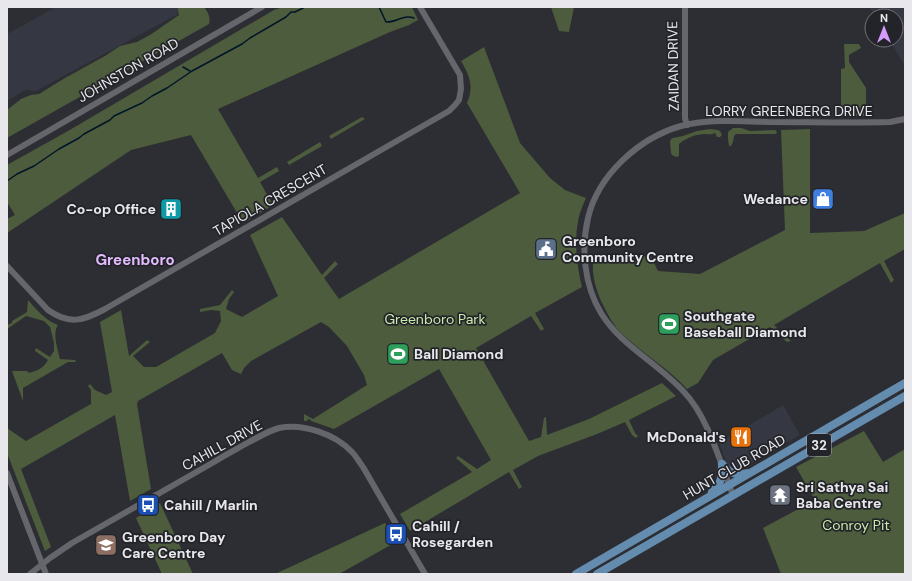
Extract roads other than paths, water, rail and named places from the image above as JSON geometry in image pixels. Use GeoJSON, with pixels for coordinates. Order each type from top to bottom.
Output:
{"type":"FeatureCollection","features":[{"type":"Feature","properties":{"kind":"main road","name":"HUNT CLUB ROAD"},"geometry":{"type":"LineString","coordinates":[[576,574],[905,383]]}},
{"type":"Feature","properties":{"kind":"main road","name":"HUNT CLUB ROAD"},"geometry":{"type":"LineString","coordinates":[[597,574],[905,396]]}},
{"type":"Feature","properties":{"kind":"main road"},"geometry":{"type":"LineString","coordinates":[[722,464],[728,471],[735,474],[754,471]]}},
{"type":"Feature","properties":{"kind":"main road"},"geometry":{"type":"LineString","coordinates":[[706,498],[720,483],[722,464]]}},
{"type":"Feature","properties":{"kind":"street","name":"JOHNSTON ROAD"},"geometry":{"type":"LineString","coordinates":[[7,155],[262,7]]}},
{"type":"Feature","properties":{"kind":"street","name":"TAPIOLA CRESCENT"},"geometry":{"type":"LineString","coordinates":[[7,266],[48,310],[54,314],[62,318],[74,320],[87,318],[449,111],[459,100],[461,89],[460,75],[420,7]]}},
{"type":"Feature","properties":{"kind":"street","name":"ZAIDAN DRIVE"},"geometry":{"type":"LineString","coordinates":[[685,7],[685,118],[687,125]]}},
{"type":"Feature","properties":{"kind":"street","name":"LORRY GREENBERG DRIVE"},"geometry":{"type":"LineString","coordinates":[[734,495],[706,426],[688,396],[625,342],[601,314],[587,276],[584,243],[590,213],[599,192],[615,168],[629,153],[650,139],[687,125],[707,122],[737,121],[890,122],[905,119]]}},
{"type":"Feature","properties":{"kind":"street","name":"CAHILL DRIVE"},"geometry":{"type":"LineString","coordinates":[[30,574],[72,543],[222,457],[269,432],[280,428],[299,427],[318,431],[352,452],[363,467],[425,574]]}},
{"type":"Feature","properties":{"kind":"street"},"geometry":{"type":"LineString","coordinates":[[7,473],[46,574]]}},
{"type":"Feature","properties":{"kind":"waterway"},"geometry":{"type":"LineString","coordinates":[[7,181],[17,174],[34,166],[84,134],[110,120],[114,116],[142,103],[192,71],[242,44],[286,17],[291,12],[295,12],[305,7]]}},
{"type":"Feature","properties":{"kind":"waterway"},"geometry":{"type":"LineString","coordinates":[[379,7],[386,22],[406,17],[414,18]]}},
{"type":"Feature","properties":{"kind":"waterway"},"geometry":{"type":"LineString","coordinates":[[183,67],[190,71]]}},
{"type":"Feature","properties":{"kind":"place","name":"Wedance"},"geometry":{"type":"Point","coordinates":[823,199]}},
{"type":"Feature","properties":{"kind":"place","name":"Co-op Office"},"geometry":{"type":"Point","coordinates":[171,209]}},
{"type":"Feature","properties":{"kind":"place","name":"Greenboro Community Centre"},"geometry":{"type":"Point","coordinates":[546,249]}},
{"type":"Feature","properties":{"kind":"place","name":"Southgate Baseball Diamond"},"geometry":{"type":"Point","coordinates":[669,324]}},
{"type":"Feature","properties":{"kind":"place","name":"Ball Diamond"},"geometry":{"type":"Point","coordinates":[398,354]}},
{"type":"Feature","properties":{"kind":"place","name":"McDonald's"},"geometry":{"type":"Point","coordinates":[741,437]}},
{"type":"Feature","properties":{"kind":"place","name":"Sri Sathya Sai Baba Centre"},"geometry":{"type":"Point","coordinates":[780,495]}},
{"type":"Feature","properties":{"kind":"place","name":"Cahill / Marlin"},"geometry":{"type":"Point","coordinates":[148,505]}},
{"type":"Feature","properties":{"kind":"place","name":"Cahill / Rosegarden"},"geometry":{"type":"Point","coordinates":[396,534]}},
{"type":"Feature","properties":{"kind":"place","name":"Greenboro Day Care Centre"},"geometry":{"type":"Point","coordinates":[106,545]}},
{"type":"Feature","properties":{"kind":"district","name":"Greenboro"},"geometry":{"type":"Point","coordinates":[135,260]}},
{"type":"Feature","properties":{"kind":"park label","name":"Greenboro Park"},"geometry":{"type":"Point","coordinates":[435,319]}},
{"type":"Feature","properties":{"kind":"park label","name":"Conroy Pit"},"geometry":{"type":"Point","coordinates":[856,525]}}]}
